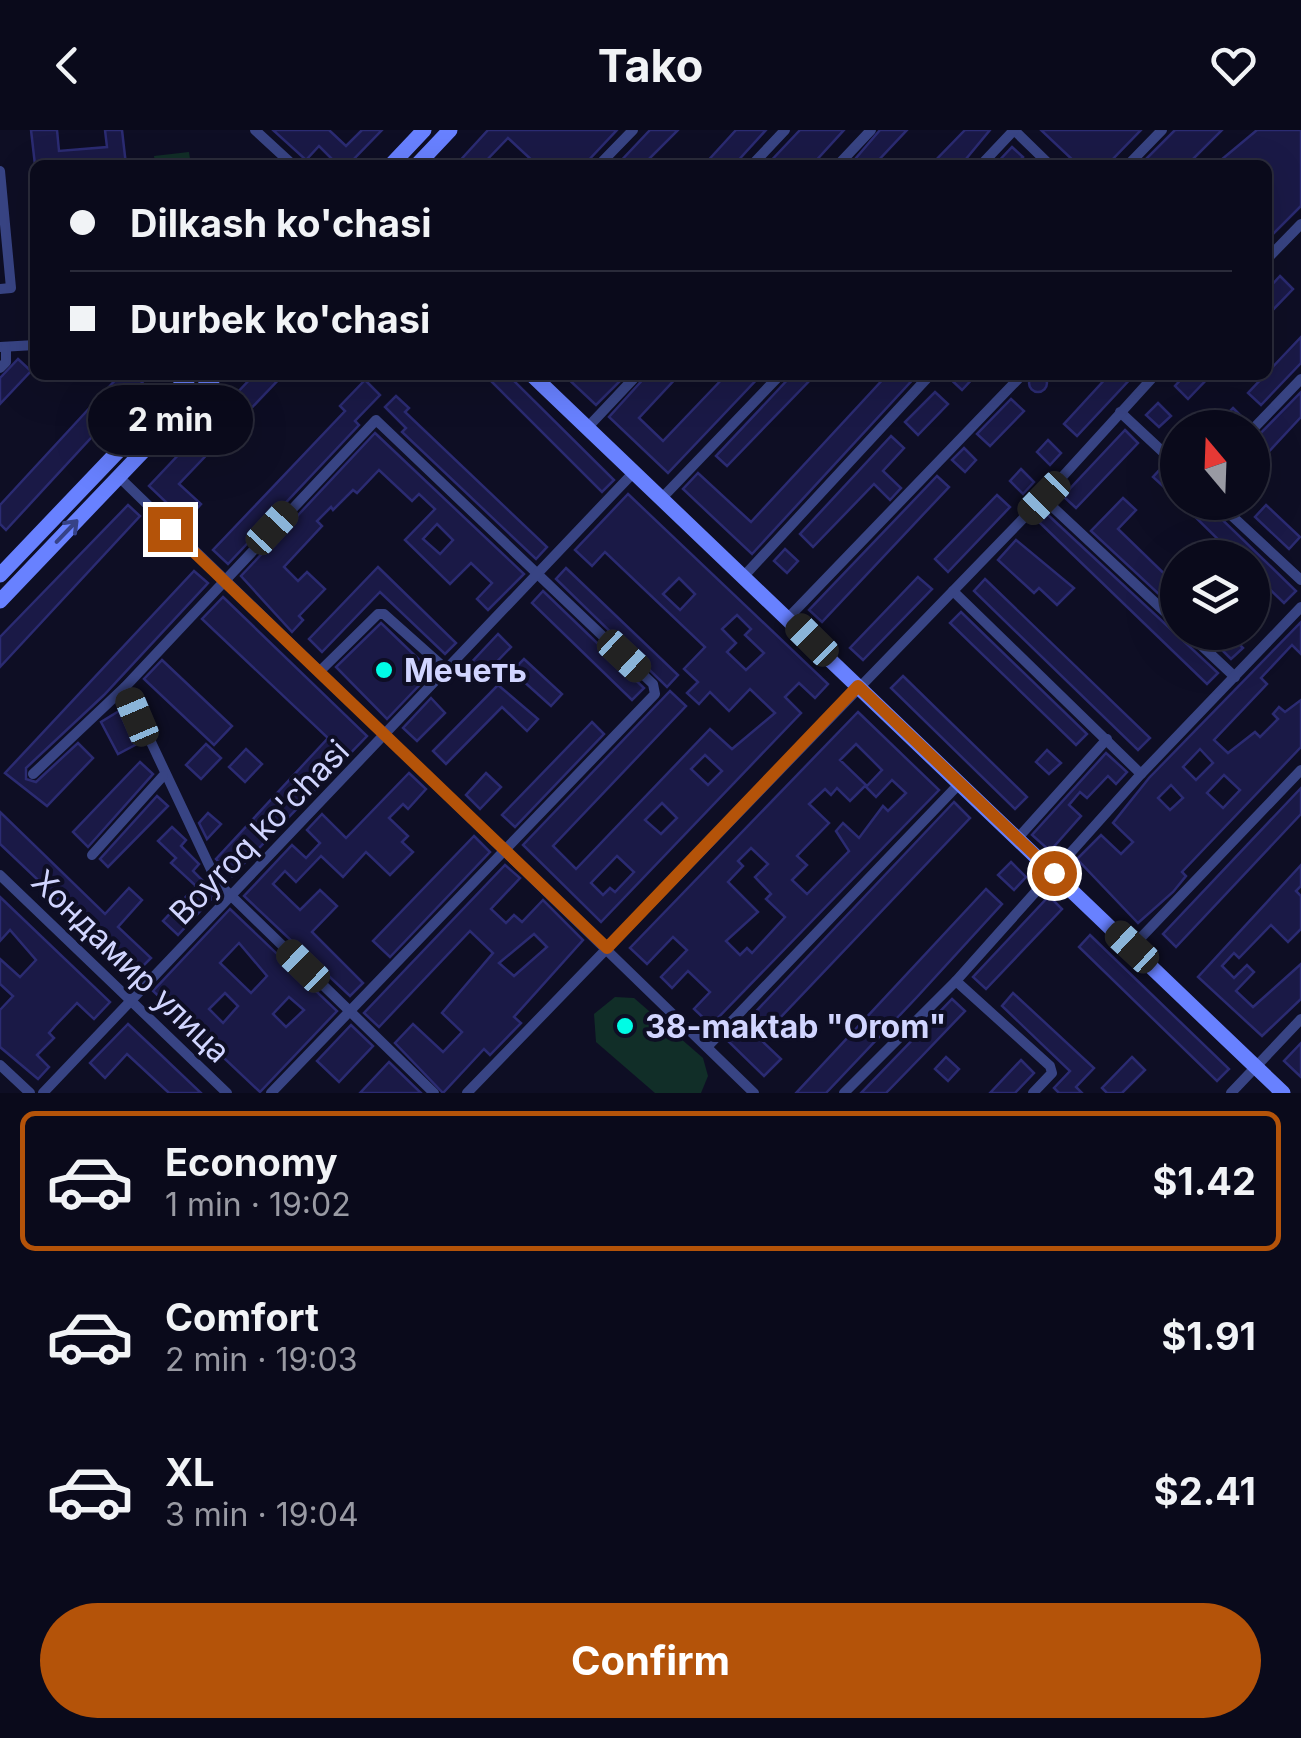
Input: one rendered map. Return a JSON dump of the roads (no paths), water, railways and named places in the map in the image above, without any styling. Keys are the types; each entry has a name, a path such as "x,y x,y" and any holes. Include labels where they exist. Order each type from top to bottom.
{"street":[{"path":"255,130 288,160"},
{"path":"396,160 424,130"},
{"path":"421,160 450,130"},
{"path":"604,160 633,130"},
{"path":"757,160 785,130"},
{"path":"843,160 872,130"},
{"path":"985,160 1014,130 1045,160"},
{"path":"1133,160 1162,130"},
{"path":"0,174 5,289"},
{"path":"1272,254 1301,224"},
{"path":"0,368 6,362 3,347 30,345"},
{"path":"1270,411 1301,379"},
{"path":"0,575 185,380"},
{"path":"0,601 211,380"},
{"path":"537,380 1284,1093"},
{"path":"587,428 632,380"},
{"path":"662,498 775,380"},
{"path":"744,576 925,380"},
{"path":"789,617 1017,380"},
{"path":"467,1093 1044,498 1150,380"},
{"path":"1120,412 1160,449"},
{"path":"33,774 124,687 376,420 656,689 271,1093"},
{"name":"Boyroq ko'chasi","path":"44,1093 634,472"},
{"path":"119,477 754,1093"},
{"path":"1044,498 1160,607"},
{"path":"1236,520 1301,580"},
{"path":"954,591 1141,774"},
{"path":"844,1093 956,981 1141,774 1301,607"},
{"path":"319,672 378,614 391,616 448,671"},
{"path":"1206,650 1234,677"},
{"path":"124,687 163,776 217,882 434,1093"},
{"path":"1017,839 1107,739"},
{"path":"1132,947 1301,770"},
{"path":"92,855 163,776"},
{"path":"707,1046 960,783"},
{"name":"Хондамир улица","path":"0,876 227,1093"},
{"path":"956,981 1050,1066 1052,1073 1033,1093"},
{"path":"1231,1093 1301,1018"},
{"path":"0,1064 30,1093"}],"place":[{"name":"Мечеть","path":"384,670"},
{"name":"38-maktab \"Orom\"","path":"625,1026"}]}
